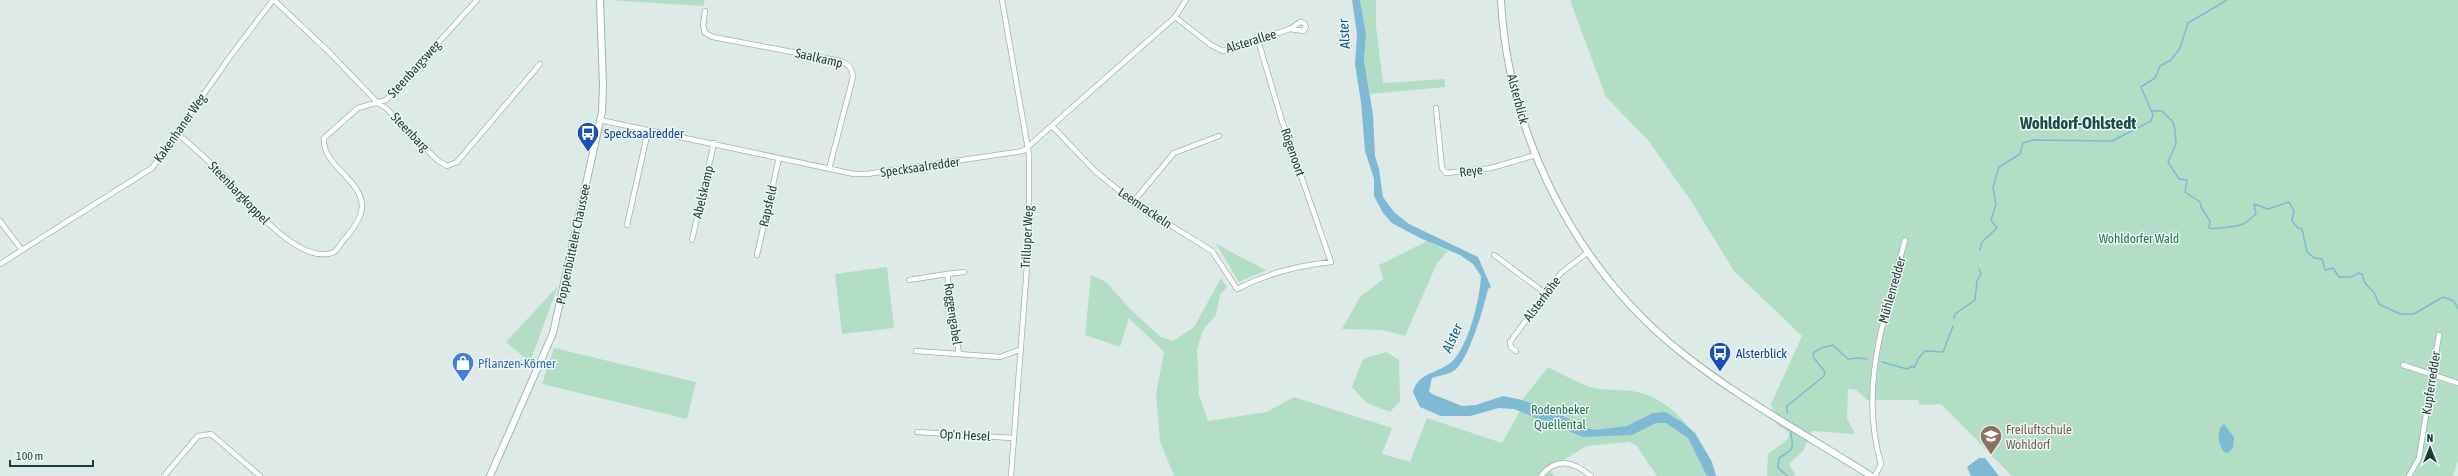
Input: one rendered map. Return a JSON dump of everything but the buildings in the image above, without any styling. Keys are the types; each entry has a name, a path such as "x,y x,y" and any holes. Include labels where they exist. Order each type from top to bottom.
{"street":[{"name":"Steenbarg","path":"273,0 330,53 378,104 386,108 436,160 447,166 457,162 540,64"},
{"name":"Kakenhaner Weg","path":"0,264 152,168 229,58 273,0"},
{"name":"Steenbargsweg","path":"324,138 358,108 378,104 386,100 477,0"},
{"name":"Poppenbütteler Chaussee","path":"490,476 553,332 600,120 603,95 600,0"},
{"name":"Trilluper Weg","path":"1002,0 1028,147 1029,240 1019,350 1011,476"},
{"name":"Specksaalredder","path":"600,120 648,131 714,143 854,174 867,174 1022,151 1175,17 1186,0"},
{"name":"Alsterblick","path":"1501,0 1505,42 1512,79 1522,117 1536,155 1557,201 1588,252 1626,300 1681,352 1722,382 1871,476"},
{"name":"Saalkamp","path":"705,11 703,25 705,33 713,37 840,61 847,63 852,69 853,78 829,169"},
{"name":"Alsterallee","path":"1175,17 1210,45 1223,52 1290,29"},
{"name":"Rögenoort","path":"1237,289 1274,272 1296,266 1331,262 1281,118 1258,40"},
{"name":"Reye","path":"1436,108 1442,168 1446,173 1491,168 1536,155"},
{"name":"Leemrackeln","path":"1052,126 1095,171 1133,202 1212,251 1237,289"},
{"path":"627,225 648,131"},
{"name":"Steenbargkoppel","path":"177,133 223,176 268,224 306,250 320,255 334,252 353,230 361,212 360,193 329,158 323,146 324,138"},
{"path":"1133,202 1174,153 1219,136"},
{"name":"Abelskamp","path":"692,240 714,143"},
{"name":"Rapsfeld","path":"757,255 779,158"},
{"path":"0,221 22,250"},
{"name":"Mühlenredder","path":"1875,476 1881,464 1873,430 1872,413 1878,340 1905,240"},
{"name":"Alsterhöhe","path":"1516,351 1511,347 1510,342 1545,293 1561,273 1588,252"},
{"path":"1494,254 1545,293"},
{"name":"Roggengabel","path":"908,280 964,272"},
{"name":"Roggengabel","path":"947,274 959,354"},
{"name":"Kupferredder","path":"2409,476 2419,458 2439,336"},
{"name":"Roggengabel","path":"916,351 1000,357 1019,350"},
{"path":"2403,365 2458,383"},
{"name":"Op'n Hesel","path":"917,432 1013,438"},
{"path":"164,476 198,436 211,434 260,476"},
{"path":"1541,476 1553,464 1564,462 1578,467 1591,476"}],"green space":[{"path":"609,0 705,0 703,6"},
{"path":"1360,0 1376,0 1376,26 1383,83 1445,79 1445,87 1370,94 1364,60 1366,34"},
{"name":"Wohldorfer Wald","path":"1570,0 2458,0 2458,461 2453,476 2012,476 1941,404 1920,405 1918,400 1867,400 1856,390 1848,389 1847,418 1855,434 1812,431 1803,451 1789,464 1796,476 1767,476 1768,454 1788,439 1789,432 1777,425 1771,404 1802,336 1734,271 1691,201 1648,140 1606,97"},
{"path":"1427,241 1448,251 1437,263 1405,336 1382,330 1342,329 1360,297 1383,279 1379,265"},
{"path":"1216,244 1266,270 1239,282"},
{"path":"887,267 894,328 842,334 835,274"},
{"name":"Rodenbeker Quellental","path":"1091,275 1106,282 1131,310 1161,337 1173,341 1194,327 1221,278 1227,287 1220,295 1216,315 1203,330 1197,349 1199,395 1208,421 1267,412 1294,397 1392,428 1382,454 1410,462 1427,418 1502,443 1520,411 1522,400 1548,367 1590,387 1641,393 1666,405 1698,438 1706,451 1715,476 1657,476 1636,445 1629,442 1586,446 1550,469 1554,476 1174,476 1160,441 1156,394 1164,352 1129,318 1120,347 1085,335"},
{"path":"558,286 530,362 506,342"},
{"path":"554,348 696,382 687,419 542,384"},
{"path":"1386,352 1399,360 1400,401 1390,412 1367,403 1352,387 1363,359"}],"water":[{"path":"1352,0 1360,0 1366,34 1364,60 1373,115 1375,156 1379,169 1383,197 1394,212 1409,224 1478,257 1491,287 1488,289 1471,344 1466,355 1455,370 1432,378 1429,391 1432,394 1462,406 1476,405 1503,396 1522,400 1550,409 1583,427 1594,430 1627,426 1653,413 1665,412 1682,422 1695,433 1712,462 1716,476 1707,476 1688,438 1666,423 1656,423 1632,435 1583,437 1514,409 1499,408 1470,416 1441,416 1420,407 1413,392 1416,385 1426,376 1445,367 1451,362 1456,357 1466,340 1479,295 1481,276 1473,264 1460,255 1420,238 1392,223 1383,213 1374,196 1374,179 1365,151 1361,102 1355,64 1357,34"},
{"path":"2224,424 2234,437 2233,448 2228,453 2224,452 2219,441 2221,426"},
{"path":"1979,458 1985,458 1999,476 1971,476 1967,467"}],"waterway":[{"path":"1980,250 1982,242 1997,228 1991,220 1996,204 1993,187 1999,167 2020,154 2023,143 2033,140 2112,141 2151,121 2153,115 2141,87 2155,78 2160,66 2171,60 2180,48 2188,23 2227,0"},
{"path":"2151,111 2162,111 2173,122 2176,144 2168,162 2179,179 2187,180 2185,192 2200,202 2201,207 2210,221 2209,228 2225,228 2245,223 2256,214 2254,204 2268,209 2289,202 2294,211 2292,221 2298,228 2302,229 2307,252 2314,258 2322,259 2325,270 2333,268 2339,277 2352,277 2358,273 2362,274 2365,283 2375,294 2379,304 2400,314 2414,314 2443,297 2454,301 2458,309"},
{"path":"1954,318 1955,314 1975,300 1977,281 1981,274 1979,269"},
{"path":"1882,362 1907,369 1913,366 1914,368 1918,359 1925,351 1943,352 1953,326"},
{"path":"1787,413 1787,406 1824,376 1825,372 1814,358 1813,353 1821,348 1833,345 1848,359 1867,359"},
{"path":"1788,476 1778,468 1779,458 1791,449 1791,433"}],"place":[{"name":"Specksaalredder","path":"588,152"},
{"name":"Alsterblick","path":"1720,372"},
{"name":"Pflanzen-Körner","path":"463,382"},
{"name":"Freiluftschule Wohldorf","path":"1991,456"}],"district":[{"name":"Wohldorf-Ohlstedt","path":"2078,123"}],"water label":[{"name":"Alster","path":"1344,34"},
{"name":"Alster","path":"1452,338"}]}
